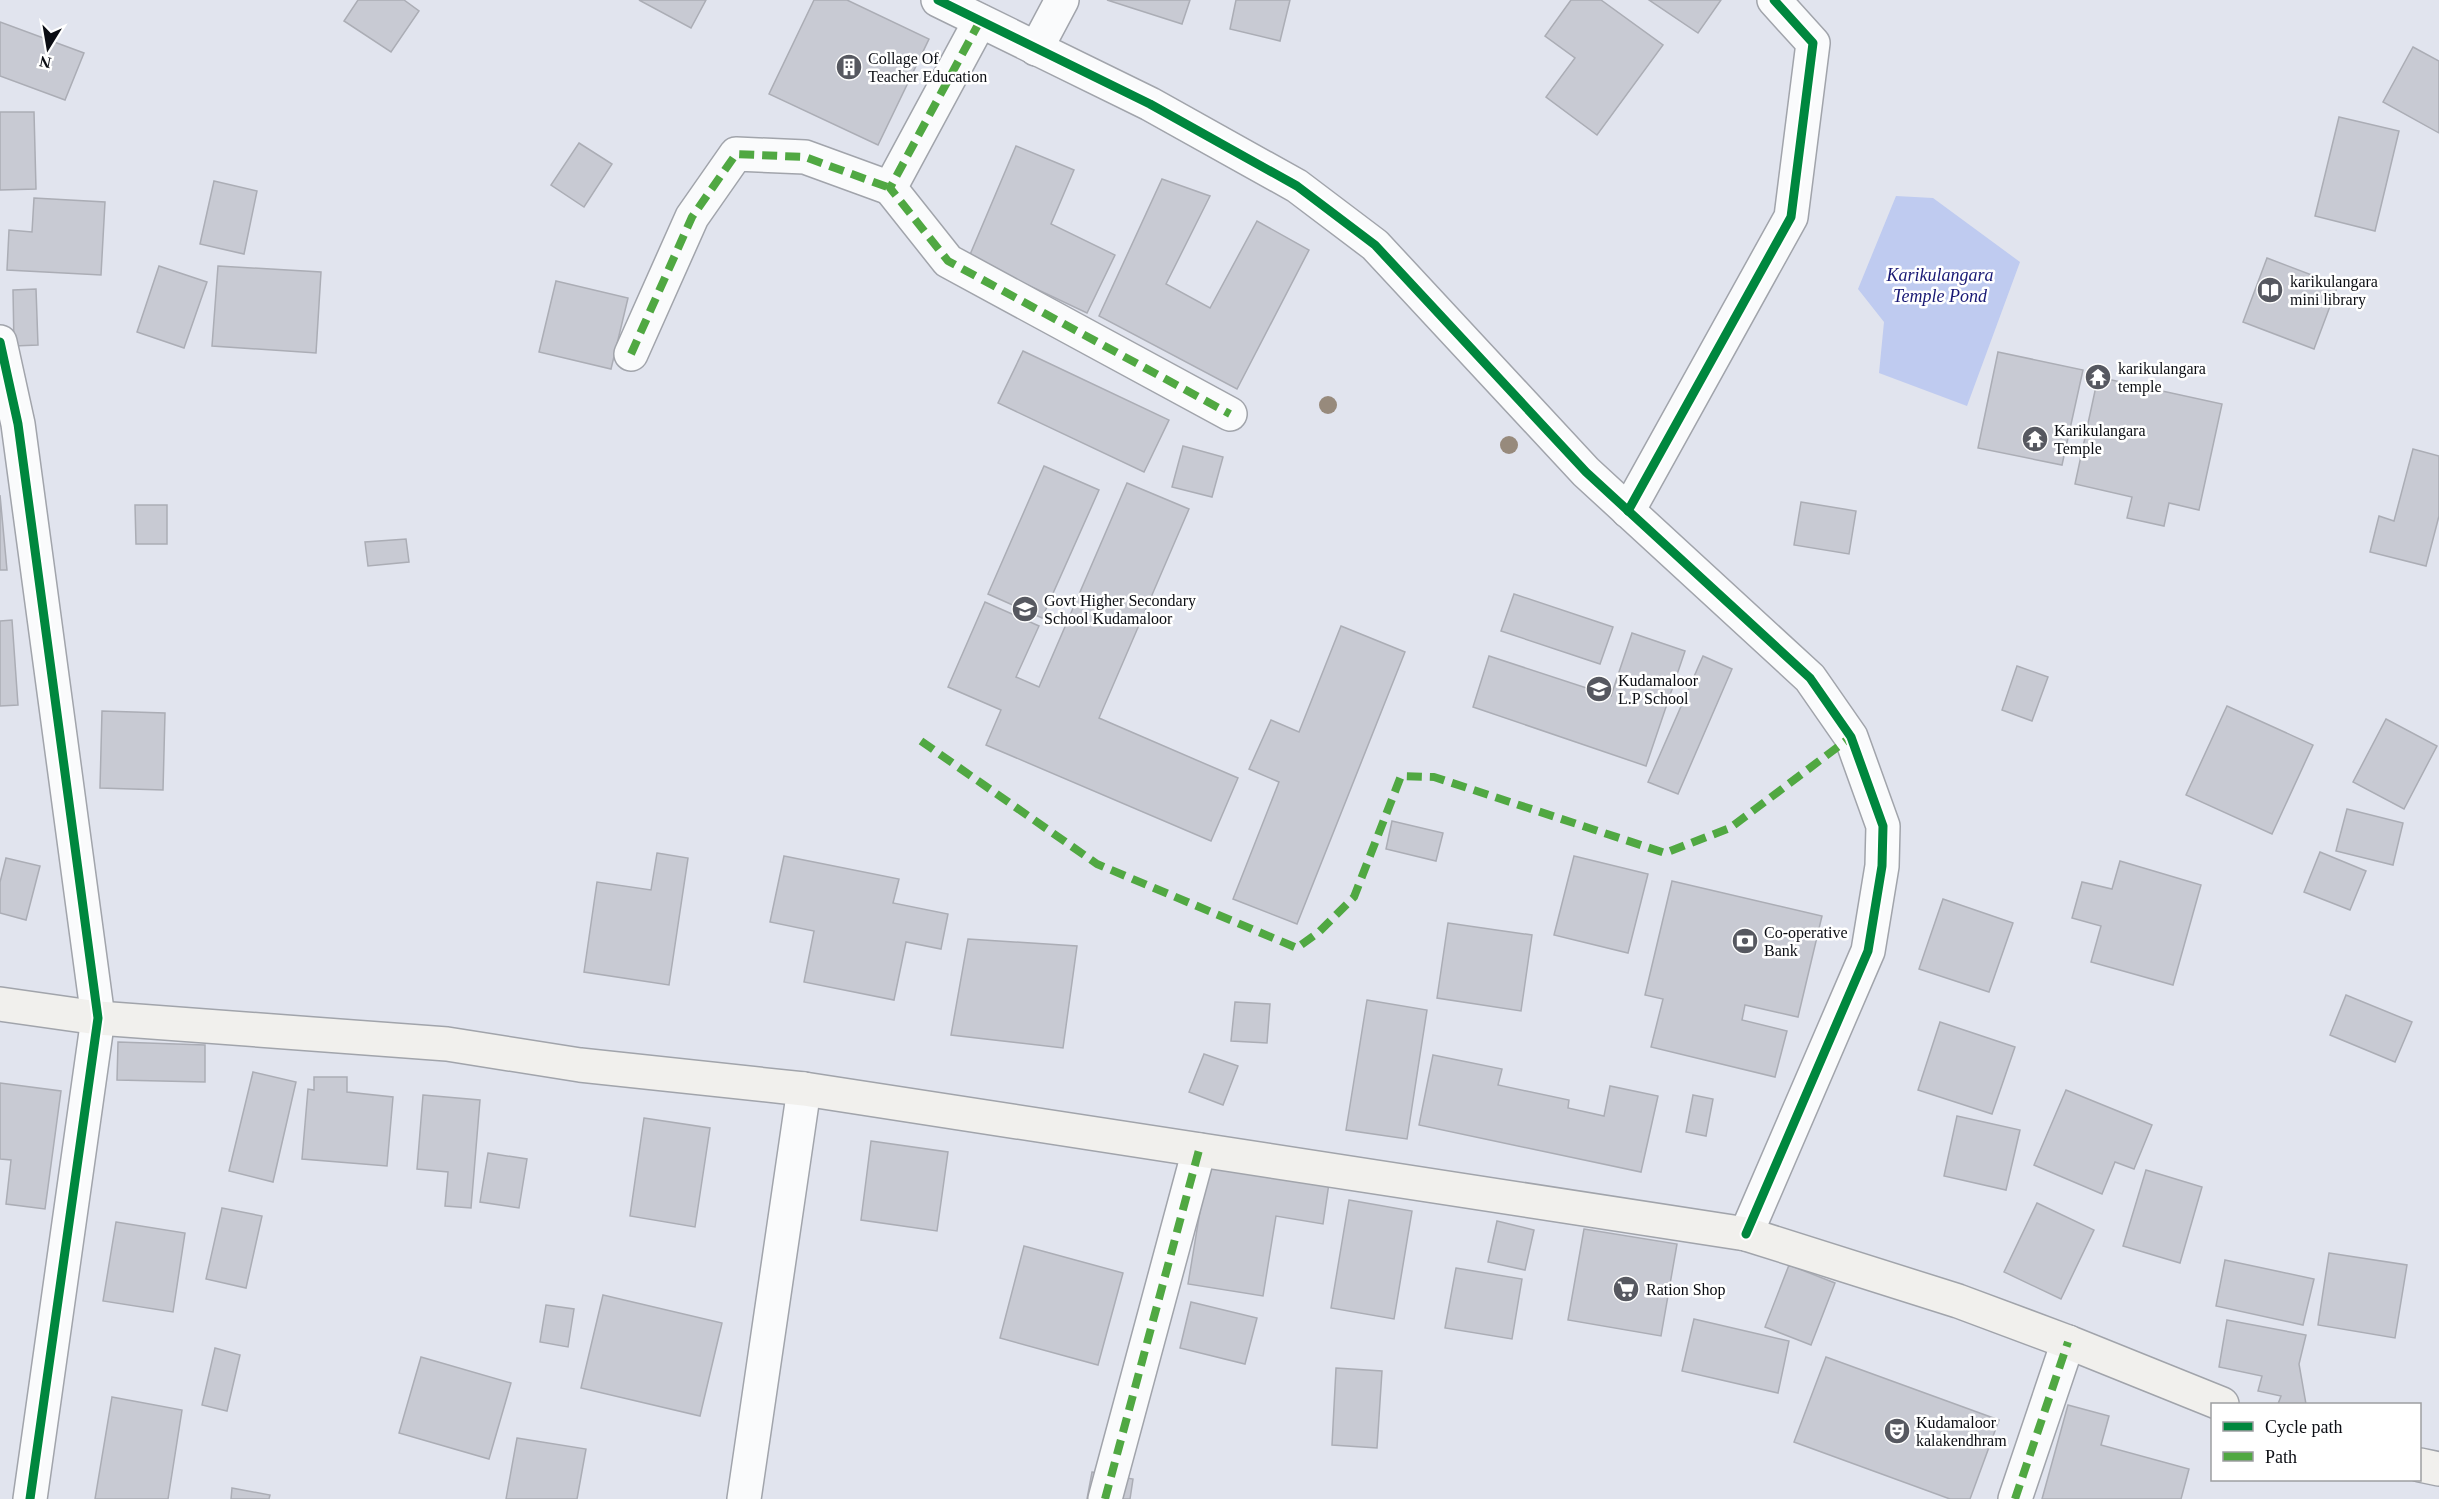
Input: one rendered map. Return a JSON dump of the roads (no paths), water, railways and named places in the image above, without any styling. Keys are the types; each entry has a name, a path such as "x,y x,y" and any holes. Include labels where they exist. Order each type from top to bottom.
{"main road":[{"path":"0,1004 98,1018 447,1044 580,1065 804,1089 1746,1234 1958,1301 2220,1403"},
{"path":"2421,1465 2439,1469"}],"street":[{"path":"938,0 1150,104 1297,186 1375,245 1586,472 1810,678 1851,737 1883,826 1882,866 1868,951 1746,1234"},
{"path":"1036,49 1062,0"},
{"path":"1628,511 1791,218 1813,43 1774,0"},
{"path":"890,188 980,21"},
{"path":"631,354 692,217 736,154 805,157 890,188 948,261 1230,414"},
{"path":"0,342 18,424 98,1018 30,1499"},
{"path":"744,1499 804,1089"},
{"path":"1105,1499 1199,1150"},
{"path":"2015,1499 2068,1342"}],"water":[{"name":"Karikulangara Temple Pond","path":"1896,196 1933,198 2020,262 1967,406 1879,373 1884,322 1858,289"}],"place":[{"name":"Collage Of Teacher Education","path":"849,67"},
{"name":"karikulangara mini library","path":"2270,290"},
{"name":"karikulangara temple","path":"2098,377"},
{"name":"Karikulangara Temple","path":"2035,439"},
{"name":"Govt Higher Secondary School Kudamaloor","path":"1025,609"},
{"name":"Kudamaloor L.P School","path":"1599,689"},
{"name":"Co-operative Bank","path":"1745,941"},
{"name":"Ration Shop","path":"1626,1289"},
{"name":"Kudamaloor kalakendhram","path":"1897,1431"}]}
